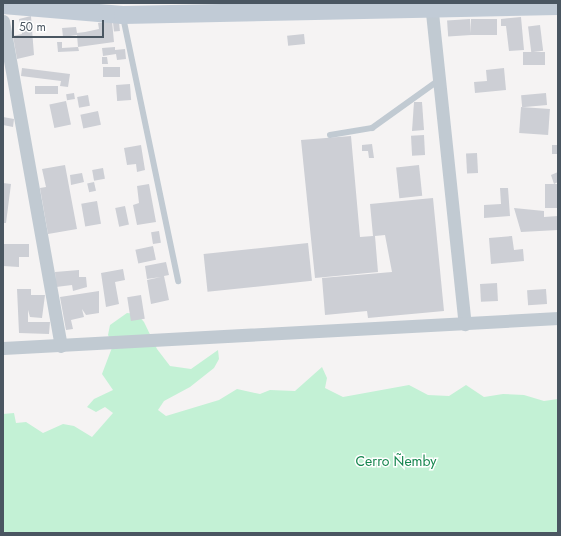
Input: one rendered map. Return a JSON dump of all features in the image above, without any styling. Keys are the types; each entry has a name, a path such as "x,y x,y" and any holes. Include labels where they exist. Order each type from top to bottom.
{"street":[{"path":"431,4 465,324"},
{"path":"3,5 52,7 123,15 339,6 431,4 558,6"},
{"path":"3,21 61,346"},
{"path":"3,348 558,318"}],"lane":[{"path":"123,15 178,281"},
{"path":"330,134 372,128 439,80"}],"green space":[{"name":"Cerro Ñemby","path":"127,313 137,314 144,322 157,349 170,366 191,369 218,350 219,359 214,368 190,387 164,401 158,410 166,416 219,400 237,389 260,394 270,390 295,391 322,367 327,378 325,388 343,397 409,385 428,395 449,396 466,385 484,397 503,394 524,395 544,401 558,399 558,533 3,533 3,414 14,413 16,423 26,422 43,433 63,424 74,426 92,437 113,413 105,407 96,412 87,407 94,399 113,390 102,374 113,345 108,335 110,325"}],"building":[{"path":"31,16 34,55 17,59 13,36 22,34 19,19"},
{"path":"521,17 524,50 509,51 506,26 501,26 501,19"},
{"path":"470,19 471,35 448,37 447,21"},
{"path":"471,19 497,19 497,35 471,35"},
{"path":"112,21 114,42 78,47 77,35 63,37 62,28 76,27 77,33 85,32 99,29 98,23"},
{"path":"119,22 120,31 114,32 113,23"},
{"path":"540,25 543,51 531,52 528,26"},
{"path":"304,34 305,44 288,46 287,36"},
{"path":"57,42 62,42 62,48 78,47 79,51 58,52"},
{"path":"115,47 115,50 125,49 126,59 117,60 116,54 103,56 102,48"},
{"path":"523,52 545,52 545,65 523,65"},
{"path":"102,57 107,57 108,64 102,64"},
{"path":"103,67 120,67 120,77 103,77"},
{"path":"22,68 70,74 68,87 60,86 61,81 21,76"},
{"path":"504,68 506,90 475,93 474,82 487,81 486,70"},
{"path":"130,84 131,100 117,101 116,85"},
{"path":"35,86 58,86 58,94 35,94"},
{"path":"74,93 75,99 67,100 66,94"},
{"path":"546,93 547,105 522,107 521,95"},
{"path":"88,95 90,106 79,108 77,97"},
{"path":"66,101 71,124 54,128 49,105"},
{"path":"414,102 422,102 424,130 412,131"},
{"path":"521,107 550,109 548,135 519,133"},
{"path":"98,111 101,125 83,128 80,115"},
{"path":"3,117 14,119 13,127 3,125"},
{"path":"424,135 425,155 412,156 411,136"},
{"path":"351,136 360,237 373,236 370,204 433,198 444,311 368,318 367,311 325,315 322,278 392,272 385,235 375,236 378,272 315,278 301,140"},
{"path":"372,144 374,158 369,158 368,151 362,151 362,145"},
{"path":"141,145 145,170 137,172 136,164 127,165 124,148"},
{"path":"552,145 558,145 558,154 552,154"},
{"path":"477,153 478,173 467,174 466,154"},
{"path":"65,165 77,229 48,234 40,188 46,187 42,169"},
{"path":"419,165 422,196 399,198 396,167"},
{"path":"103,168 105,179 94,181 92,170"},
{"path":"558,172 558,182 554,184 551,175"},
{"path":"82,173 84,182 71,185 70,175"},
{"path":"94,182 96,191 89,192 87,184"},
{"path":"3,183 11,184 6,223 3,223"},
{"path":"149,184 156,222 137,225 133,205 139,203 137,186"},
{"path":"545,184 558,184 558,208 545,208"},
{"path":"500,188 508,188 510,216 484,218 484,205 501,204"},
{"path":"97,201 101,224 85,226 81,204"},
{"path":"125,206 129,225 119,227 115,208"},
{"path":"514,208 544,211 544,217 558,216 558,230 521,232"},
{"path":"159,231 161,243 153,244 151,232"},
{"path":"512,236 514,250 523,249 524,261 491,264 489,238"},
{"path":"308,243 312,281 208,292 204,254"},
{"path":"3,244 29,244 29,257 19,257 19,267 3,266"},
{"path":"153,246 156,260 138,263 135,250"},
{"path":"166,262 169,275 164,276 169,300 151,304 147,280 161,277 147,279 145,266"},
{"path":"123,269 125,280 115,282 119,304 106,307 101,273"},
{"path":"79,270 79,277 86,277 87,287 73,291 72,285 56,287 55,272"},
{"path":"497,283 498,301 481,302 480,284"},
{"path":"17,289 31,289 31,295 45,295 42,318 30,317 28,310 28,322 50,322 49,334 19,333"},
{"path":"546,289 547,304 528,305 527,290"},
{"path":"99,291 99,313 86,315 82,309 84,317 71,320 73,329 66,330 60,297"},
{"path":"141,295 145,319 131,321 127,297"}]}
